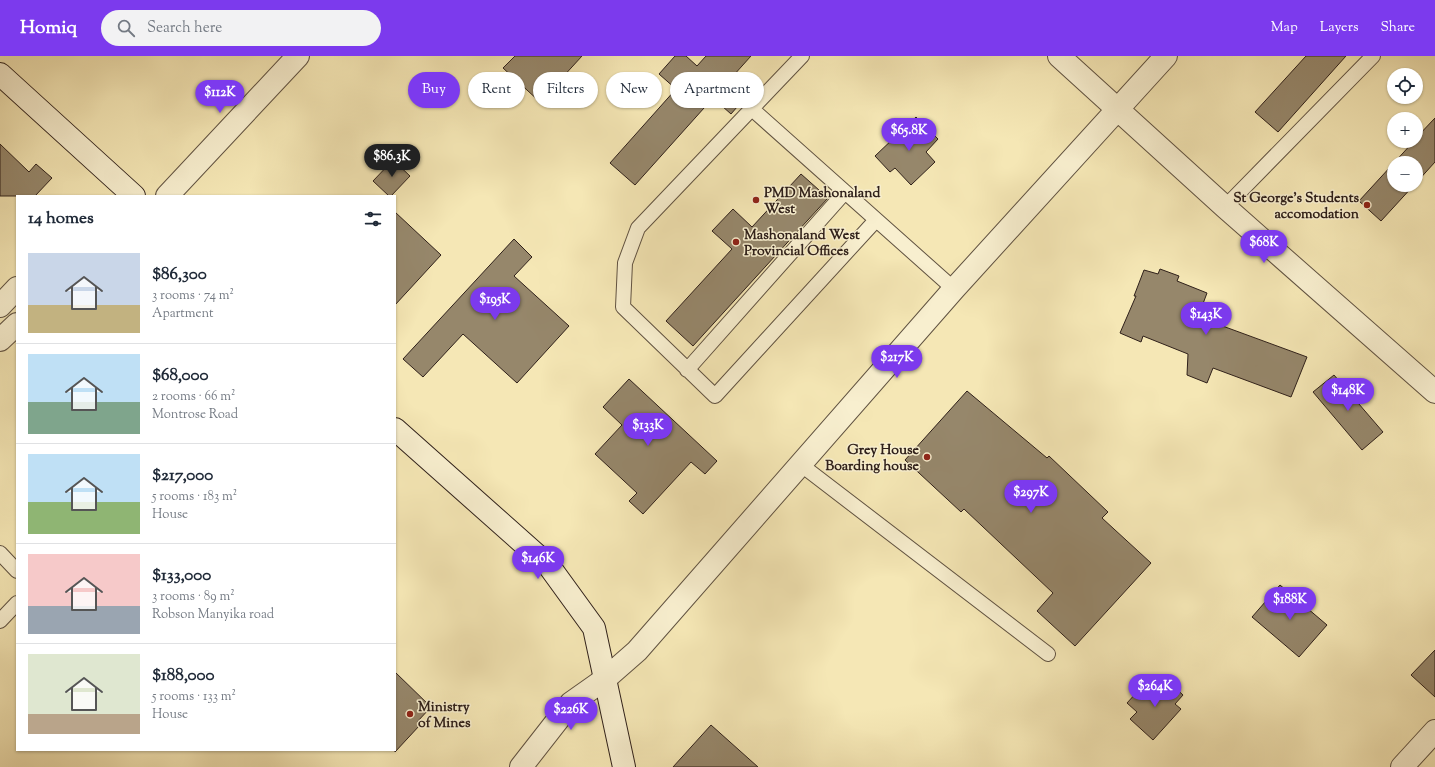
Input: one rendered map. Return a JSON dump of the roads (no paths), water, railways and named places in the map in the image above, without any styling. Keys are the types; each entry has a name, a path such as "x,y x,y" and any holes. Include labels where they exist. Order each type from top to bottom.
{"street":[{"path":"168,195 298,56"},
{"path":"1059,56 1225,207 1435,392"},
{"path":"521,767 571,703 605,679 637,651 954,289 1117,108 1166,56"},
{"path":"0,74 127,195"},
{"path":"0,306 16,289"},
{"path":"0,340 16,325"},
{"path":"396,430 549,566 594,628 624,767"},
{"path":"1402,767 1435,731"}],"lane":[{"path":"802,56 638,228 625,263 623,307 715,396 876,220"},
{"path":"1225,207 1373,56"},
{"path":"752,109 954,289"},
{"path":"687,370 845,192"},
{"path":"800,464 1048,654"},
{"path":"0,553 16,570"},
{"path":"0,622 16,604"}],"place":[{"name":"PMD Mashonaland West","path":"756,200"},
{"name":"St George's Students accomodation","path":"1367,205"},
{"name":"Mashonaland West Provincial Offices","path":"736,242"},
{"name":"Grey House Boarding house","path":"927,457"},
{"name":"Ministry of Mines","path":"410,714"}]}
